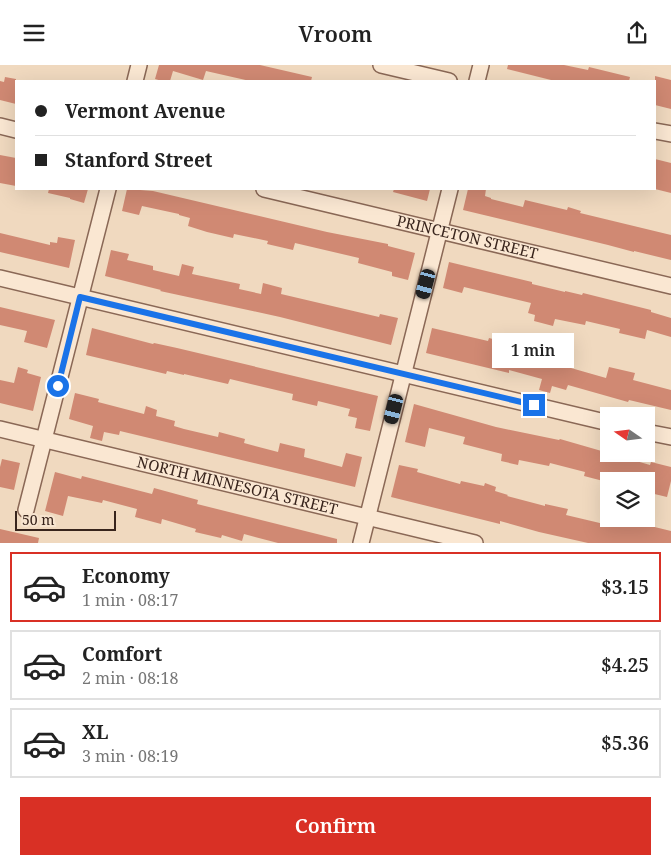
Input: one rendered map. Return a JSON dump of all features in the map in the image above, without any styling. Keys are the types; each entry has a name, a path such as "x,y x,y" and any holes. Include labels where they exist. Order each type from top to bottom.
{"street":[{"path":"135,80 139,65"},
{"path":"380,65 445,80"},
{"path":"477,80 482,65"},
{"path":"0,126 15,130"},
{"path":"656,131 671,134"},
{"path":"26,510 108,190"},
{"name":"PRINCETON STREET","path":"268,190 671,286"},
{"path":"361,543 450,190"},
{"path":"0,277 600,421"},
{"name":"NORTH MINNESOTA STREET","path":"0,429 475,543"},
{"path":"655,434 671,437"}],"building":[{"path":"159,65 260,65 312,77 311,80 246,80 206,71 203,80 173,71 170,80 155,79"},
{"path":"508,65 564,65 588,70 589,67 630,77 629,80 551,80 507,69"},
{"path":"655,76 671,80 671,109 656,105"},
{"path":"5,77 16,79 15,104 0,100 0,81 4,82"},
{"path":"0,155 15,158 15,186 0,183"},
{"path":"656,159 671,163 671,193 656,189"},
{"path":"49,190 88,190 84,203 48,193"},
{"path":"127,190 153,191 327,232 388,244 388,246 415,253 408,280 392,276 392,272 358,263 359,258 295,243 293,250 267,244 268,241 234,234 233,238 207,232 188,226 190,218 179,214 142,206 139,215 122,211"},
{"path":"394,190 430,190 427,201 393,192"},
{"path":"468,190 486,190 485,196 491,199 523,207 525,200 567,210 568,207 581,211 580,213 671,235 671,260 634,252 463,210"},
{"path":"0,233 50,245 50,242 57,243 58,237 75,240 69,268 0,252"},
{"path":"111,250 129,254 127,260 153,266 153,270 179,276 182,264 194,267 192,274 240,284 239,289 261,294 263,283 282,288 281,294 379,317 380,314 398,318 391,345 280,317 160,291 105,276"},
{"path":"449,262 565,292 582,295 583,293 651,310 651,312 671,318 671,337 647,330 645,339 619,333 620,329 586,321 585,325 555,319 553,326 534,321 535,315 528,313 531,303 464,287 462,293 443,288"},
{"path":"0,307 55,320 47,348 24,342 27,331 0,325"},
{"path":"92,328 378,396 370,431 355,428 357,418 348,416 350,409 318,401 317,406 292,400 293,394 230,379 228,384 167,371 166,374 86,355"},
{"path":"432,328 488,341 489,338 508,343 507,350 535,357 537,352 549,355 565,360 564,366 606,378 609,367 635,373 633,380 671,390 671,410 629,400 628,402 568,385 566,390 552,386 550,393 539,390 542,379 509,370 509,373 426,353"},
{"path":"18,367 28,370 27,373 41,377 33,411 0,403 0,380 14,383"},
{"path":"75,393 99,399 98,402 144,414 146,406 157,410 156,416 175,421 174,426 218,437 219,432 245,439 244,443 278,452 280,443 305,449 304,457 342,467 346,453 362,457 355,487 120,431 119,435 104,432 102,441 90,438 93,426 69,419"},
{"path":"414,404 496,427 560,439 600,451 600,463 643,463 650,465 651,463 655,463 671,467 671,481 667,497 655,494 655,472 600,472 600,480 584,476 585,472 550,463 549,466 519,460 518,465 501,461 502,454 463,444 465,437 429,428 425,447 405,442"},
{"path":"2,459 20,463 14,490 0,487"},
{"path":"399,465 418,469 417,472 460,484 461,481 484,486 485,483 496,487 495,491 507,496 545,506 545,504 568,509 566,515 600,523 600,527 655,527 671,531 671,543 588,543 500,521 500,524 391,497"},
{"path":"55,472 81,479 82,476 152,494 154,488 198,500 197,504 337,539 337,543 278,543 244,534 242,541 222,535 221,538 195,532 196,529 162,519 161,524 135,517 137,509 103,500 102,503 68,496 63,516 45,511"},
{"path":"0,529 39,538 38,543 0,543"}],"route":[{"path":"58,386 80,297 534,405"}]}
